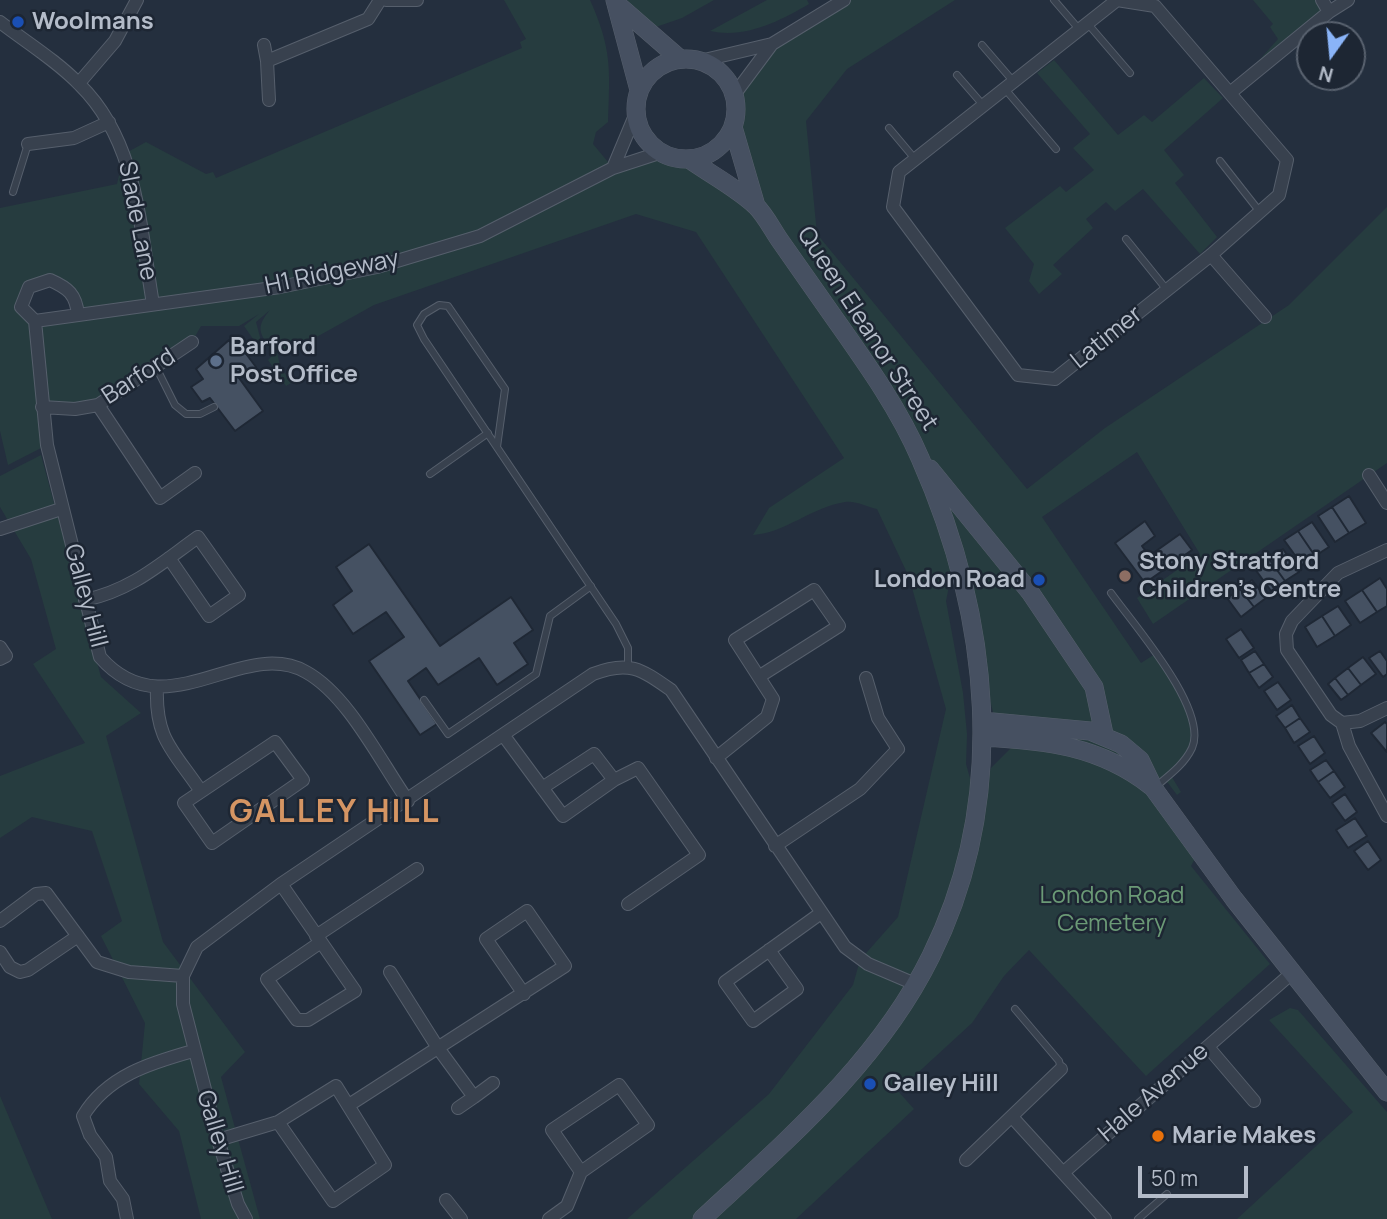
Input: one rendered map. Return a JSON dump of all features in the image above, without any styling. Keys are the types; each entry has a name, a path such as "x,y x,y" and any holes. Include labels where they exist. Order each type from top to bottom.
{"street":[{"path":"79,83 115,41 137,0"},
{"path":"267,61 368,19 380,0"},
{"path":"386,0 417,0"},
{"path":"639,90 655,69 680,59 699,61 772,44 844,0"},
{"name":"Latimer","path":"1117,0 1155,6 1287,160 1279,195 1211,255 1055,379 1018,375 892,206 899,172 1117,0"},
{"path":"1322,0 1329,12"},
{"path":"1230,93 1329,12 1348,0"},
{"path":"617,3 680,59"},
{"path":"613,168 636,113 639,90 617,3"},
{"name":"Slade Lane","path":"0,22 79,83 109,122 131,171 153,304"},
{"path":"734,95 772,44"},
{"path":"264,46 268,100"},
{"path":"636,113 646,139 662,152 689,159 715,149 733,127 734,95 724,77 699,61"},
{"path":"28,144 74,138 109,122"},
{"name":"Queen Eleanor Street","path":"702,1219 788,1139 851,1075 915,984 931,956 966,863 978,809 982,729 980,668 966,587 941,511 919,456 868,366 756,206 733,127"},
{"name":"H1 Ridgeway","path":"34,321 253,290 377,267 480,236 613,168 662,152"},
{"name":"Queen Eleanor Street","path":"689,159 756,206"},
{"path":"1211,255 1265,317"},
{"name":"Galley Hill","path":"78,315 77,300 67,287 50,280 29,287 21,307 34,321 42,407 61,509 100,657 115,674 136,685 157,688 278,663 303,670 331,689 408,801"},
{"name":"Barford","path":"42,407 75,409 98,405 192,342"},
{"path":"98,405 160,498 195,472"},
{"path":"919,456 1010,566 1094,687 1104,734"},
{"path":"1369,475 1387,503"},
{"path":"0,529 61,509"},
{"path":"85,600 130,586 198,537 239,595 209,616 169,558"},
{"path":"1387,550 1338,573 1292,621 1286,634 1287,650 1331,715 1342,723 1349,746 1387,816"},
{"path":"716,758 767,717 773,699 735,640 814,590 839,626 760,676"},
{"path":"0,647 6,656 0,659"},
{"path":"0,921 36,894 46,893 97,962 105,967 129,972 183,976 197,947 281,884 593,674 612,667 628,666 648,674 671,690 845,947 868,964 915,984"},
{"path":"775,846 860,789 898,749 878,718 866,678"},
{"path":"157,688 156,717 160,731 200,790"},
{"path":"1342,723 1360,721 1387,708"},
{"path":"982,729 1049,726 1104,734 1140,760 1154,789 1292,973 1387,1092"},
{"path":"982,729 1082,749 1124,766 1154,789"},
{"path":"504,736 563,816 614,780 638,768 699,855 628,904"},
{"path":"275,742 303,780 212,843 184,803 200,790 275,742"},
{"path":"542,789 594,754 614,780"},
{"path":"281,884 318,939 355,991 308,1020 297,1020 267,979 318,939 417,869"},
{"path":"349,1105 524,994 565,967 527,911 486,939 524,994"},
{"path":"769,950 797,989 753,1021 725,982 769,950 821,913"},
{"path":"0,952 10,967 20,972 28,970 78,936"},
{"path":"390,972 438,1048 474,1097"},
{"name":"Hale Avenue","path":"1064,1172 1292,973"},
{"name":"Galley Hill","path":"183,976 183,1004 193,1051 238,1204 246,1219"},
{"path":"1208,1047 1254,1101"},
{"path":"127,1219 122,1199 110,1181 106,1157 90,1135 83,1115 93,1098 128,1073 193,1051"},
{"path":"966,1160 1013,1118 1060,1069"},
{"path":"458,1108 493,1083"},
{"path":"549,1219 567,1206 581,1172 648,1125 619,1085 552,1130 581,1172"},
{"path":"218,1140 278,1122 336,1086 385,1165 333,1201 278,1122"},
{"path":"1013,1118 1105,1219"},
{"path":"446,1200 461,1219"}],"lane":[{"path":"1054,0 1130,73"},
{"path":"982,45 1056,149"},
{"path":"957,75 983,105"},
{"path":"889,128 915,159"},
{"path":"13,192 28,144"},
{"path":"1220,161 1260,212"},
{"path":"1126,239 1167,290"},
{"path":"497,447 505,389 448,306 439,305 424,314 417,325 452,380 488,433 497,447 591,586 628,648 628,666"},
{"path":"155,365 175,405 187,414 200,414 214,407"},
{"path":"430,474 488,433"},
{"path":"424,699 447,734 536,674 550,616 591,586"},
{"path":"1111,593 1177,686 1190,708 1196,727 1192,747 1180,765 1154,789"},
{"path":"1015,1009 1059,1061 1060,1069"},
{"path":"1138,1219 1167,1194"}],"green space":[{"name":"London Road Cemetery","path":"504,0 590,0 606,46 609,73 608,122 596,132 593,144 613,168 662,152 689,159 755,206 733,127 734,95 772,44 844,0 955,0 847,69 806,121 817,234 1027,489 1105,428 1289,305 1387,207 1387,463 1153,624 1137,598 1200,554 1137,452 1042,517 1141,663 1155,654 1190,708 1192,747 1170,774 1181,792 1177,795 1168,783 1061,734 1089,736 1107,716 1021,592 1078,677 1088,696 1094,724 994,716 955,556 946,601 963,693 967,734 966,764 978,807 991,768 1013,746 1068,752 1104,764 1136,783 1149,795 1196,856 1191,866 1270,964 1146,1076 1029,950 1004,976 972,1023 898,1091 914,1109 796,1219 627,1219 769,1094 853,985 860,960 898,917 946,709 909,577 877,509 845,502 821,509 776,530 753,535 769,508 844,458 696,232 636,214 374,305 286,354 276,347 280,366 291,383 286,386 268,360 273,355 261,332 262,323 270,310 256,322 265,356 244,326 259,314 239,326 201,326 192,342 98,405 42,407 47,445 8,465 0,431 0,208 117,184 124,154 146,142 206,174 213,172 216,178 522,48 520,42 526,39","holes":["50,280 77,300 78,315 35,320 22,307 29,287"]},
{"path":"627,0 714,0 682,18 653,28"},
{"path":"767,0 807,0 809,4 762,27 736,33 710,31"},
{"path":"1253,0 1322,0 1329,12 1318,21 1296,21 1296,39 1230,93 1278,39 1270,27 1273,24"},
{"path":"1054,60 1118,135 1144,115 1152,122 1204,78 1223,98 1164,150 1184,175 1175,183 1217,237 1200,254 1143,189 1115,211 1106,202 1086,219 1093,228 1053,265 1062,274 1039,294 1029,281 1034,264 1005,228 1060,186 1066,192 1094,170 1073,148 1090,134 1037,73"},
{"path":"41,455 101,677 141,713 106,736 163,942 245,1052 221,1077 260,1219 201,1219 179,1131 139,1084 145,1023 101,936 122,921 92,831 32,817 0,838 0,776 85,743 33,664 56,649 31,559 0,507 0,476"},
{"path":"1290,1008 1298,1010 1387,1112 1387,1219 1237,1219 1353,1112 1269,1020"},
{"path":"0,1096 52,1219 0,1219"}],"building":[{"path":"229,340 237,351 241,347 256,367 239,378 263,411 235,431 210,398 202,402 191,387 203,379 196,369"},
{"path":"1349,496 1366,523 1349,533 1332,507"},
{"path":"1332,507 1349,533 1335,542 1318,516"},
{"path":"1145,521 1155,536 1142,546 1149,556 1180,534 1192,550 1145,583 1115,543"},
{"path":"1312,522 1329,547 1315,556 1298,531"},
{"path":"1298,531 1315,556 1302,565 1284,540"},
{"path":"369,544 440,646 511,597 533,630 514,643 528,664 497,685 479,658 438,685 426,668 408,681 437,724 420,735 369,661 404,637 386,612 353,634 333,605 352,591 336,567"},
{"path":"1283,549 1299,572 1285,581 1269,559"},
{"path":"1269,559 1285,581 1271,591 1255,569"},
{"path":"1380,578 1387,589 1387,606 1377,612 1362,590"},
{"path":"1252,580 1266,598 1254,607 1240,589"},
{"path":"1240,589 1254,607 1241,617 1227,598"},
{"path":"1362,590 1377,612 1360,623 1345,601"},
{"path":"1338,606 1351,625 1335,636 1322,616"},
{"path":"1322,616 1335,636 1317,647 1305,627"},
{"path":"1241,629 1254,648 1239,658 1226,639"},
{"path":"1255,651 1264,664 1249,673 1241,660"},
{"path":"1380,651 1387,661 1387,674 1383,677 1369,658"},
{"path":"1363,657 1376,674 1361,685 1348,668"},
{"path":"1264,664 1273,677 1259,688 1249,673"},
{"path":"1348,668 1361,685 1348,695 1335,678"},
{"path":"1335,678 1348,695 1341,700 1328,684"},
{"path":"1278,682 1291,700 1277,710 1264,691"},
{"path":"1292,705 1300,718 1285,728 1276,716"},
{"path":"1300,718 1310,732 1294,743 1285,728"},
{"path":"1385,722 1387,724 1387,752 1371,733"},
{"path":"1314,736 1325,753 1310,764 1298,746"},
{"path":"1326,760 1334,771 1318,782 1310,770"},
{"path":"1334,771 1345,787 1330,798 1318,782"},
{"path":"1345,794 1357,812 1345,821 1332,803"},
{"path":"1355,818 1367,836 1348,848 1336,830"},
{"path":"1368,841 1381,860 1368,870 1354,851"}],"place":[{"name":"Woolmans","path":"18,22"},
{"name":"Barford Post Office","path":"216,361"},
{"name":"Stony Stratford Children’s Centre","path":"1125,576"},
{"name":"London Road","path":"1039,580"},
{"name":"Galley Hill","path":"870,1084"},
{"name":"Marie Makes","path":"1158,1136"}],"district":[{"name":"GALLEY HILL","path":"335,813"}]}
